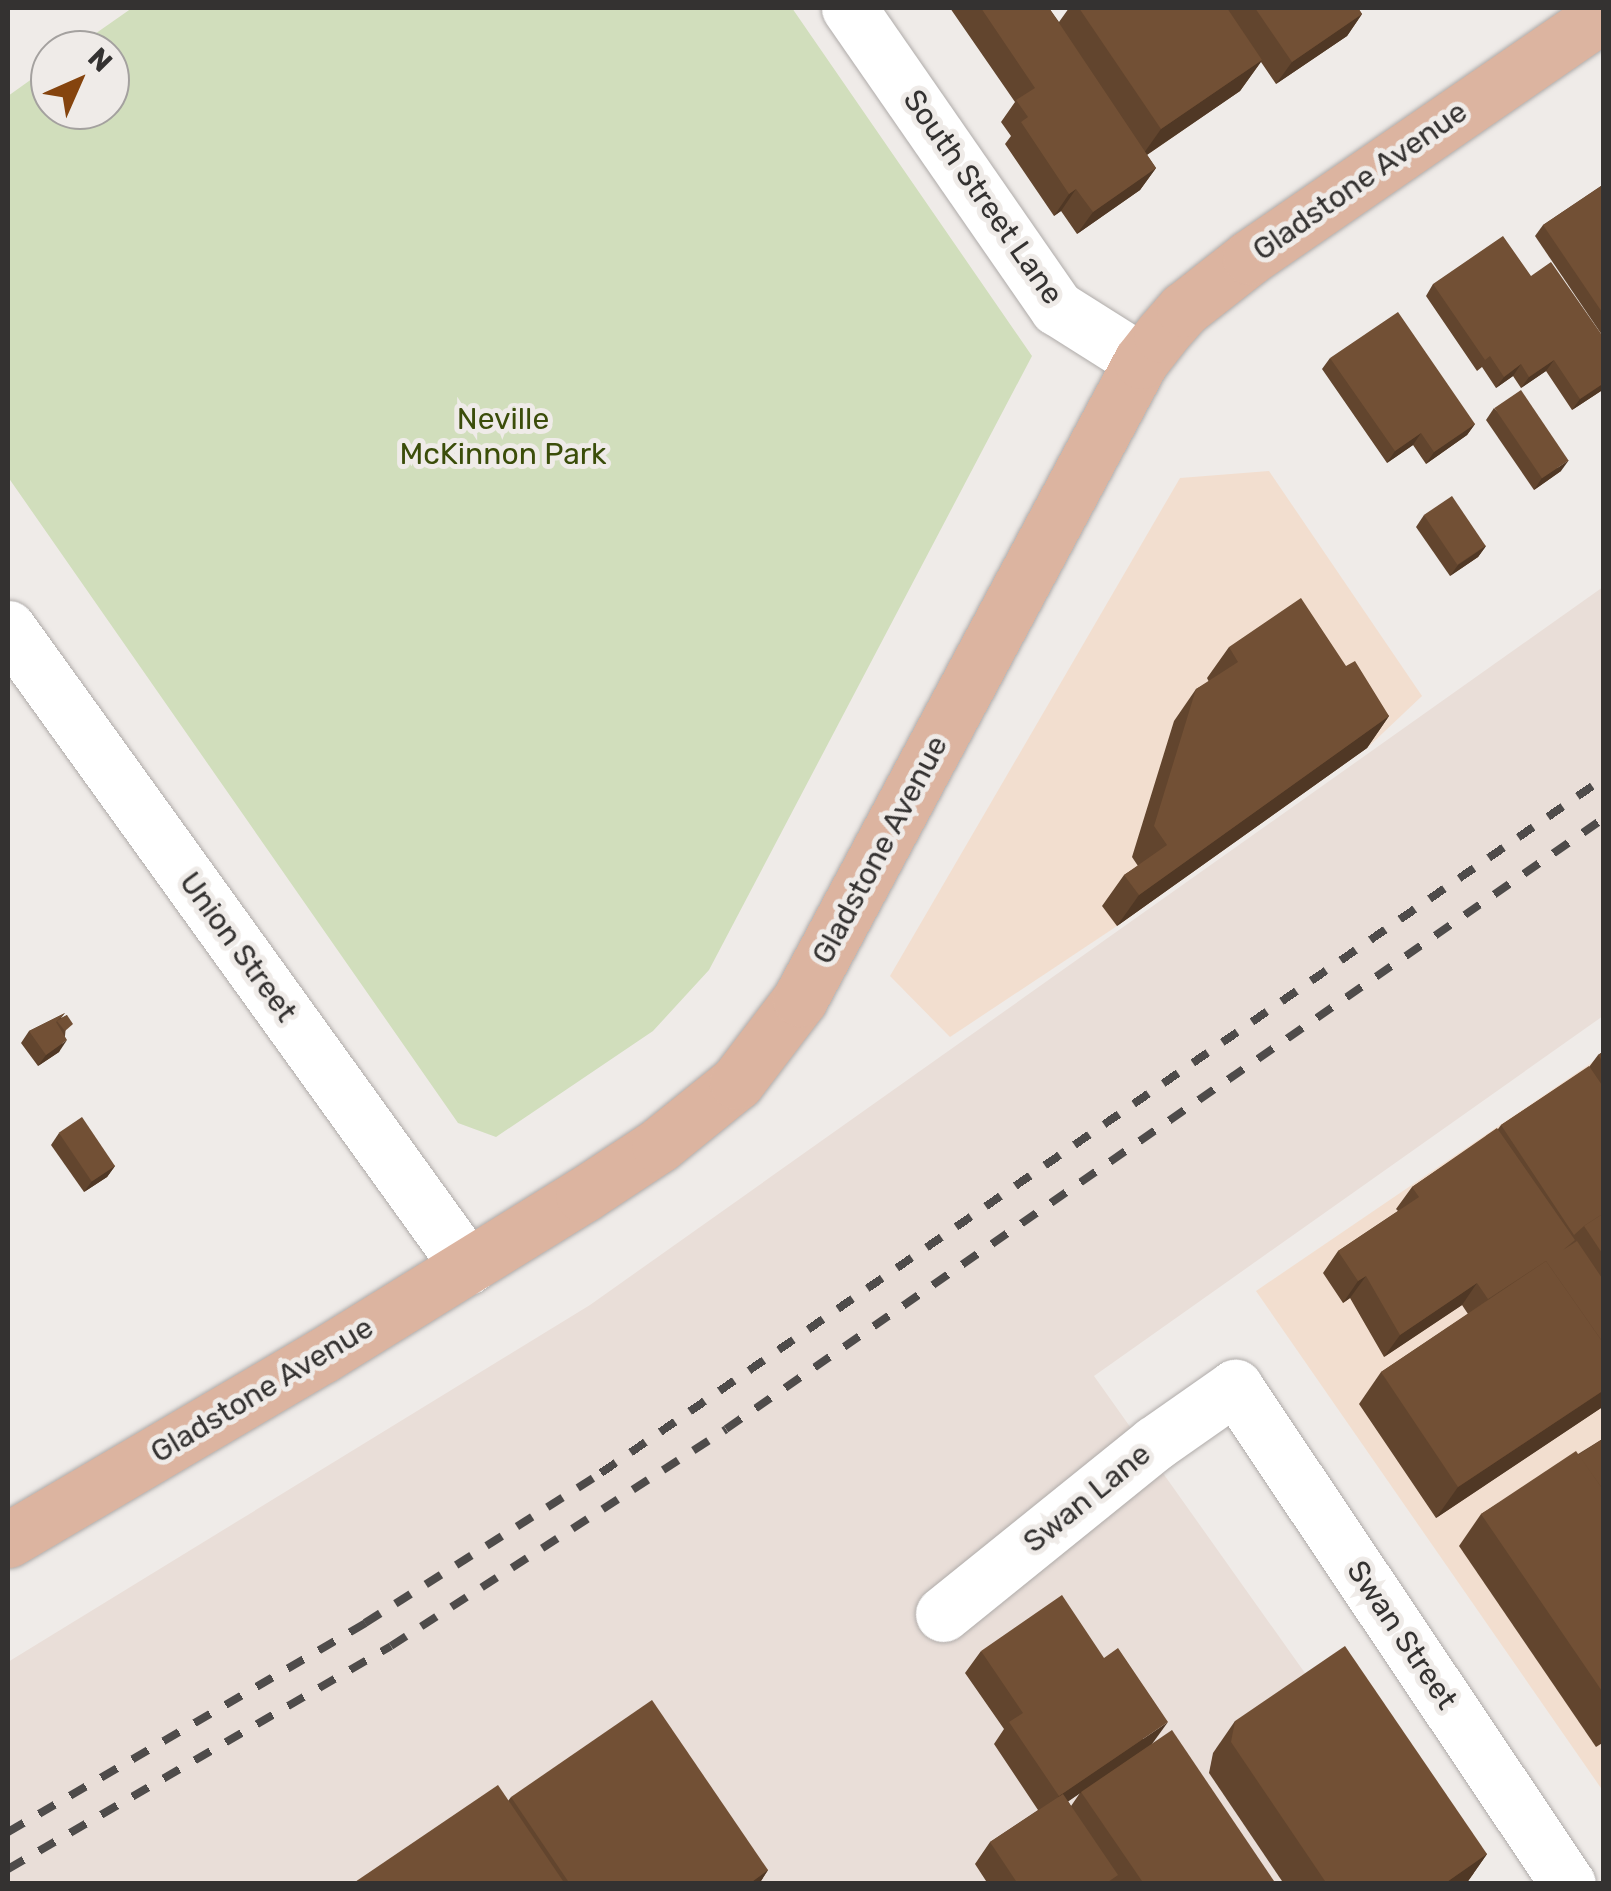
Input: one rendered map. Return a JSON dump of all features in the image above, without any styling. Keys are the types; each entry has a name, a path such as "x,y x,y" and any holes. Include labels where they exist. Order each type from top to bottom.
{"main road":[{"name":"Gladstone Avenue","path":"8,1540 468,1267 685,1125 737,1082 770,1042 824,955 1141,361 1184,309 1215,283 1604,14"}],"street":[{"name":"South Street Lane","path":"849,8 1057,308 1141,361"},
{"name":"Union Street","path":"8,628 468,1267"},
{"name":"Swan Lane","path":"943,1614 1155,1443 1236,1386"},
{"name":"Swan Street","path":"1236,1386 1568,1884"}],"shaded area":[{"path":"1269,471 1422,696 1367,748 1117,926 950,1037 890,976 1180,478"},
{"path":"1603,587 1603,1016 1094,1376 1454,1883 8,1884 8,1662 590,1305"},
{"path":"1603,1055 1603,1791 1256,1291"}],"green space":[{"name":"Neville McKinnon Park","path":"132,8 792,8 1032,356 709,970 653,1031 496,1137 458,1123 8,477 8,96 30,80 30,130 130,130 130,30 101,30"}],"building":[{"path":"981,8 1049,8 1156,168 1093,212 1076,189 1069,194 1021,122 1028,117 1016,100 1035,88"},
{"path":"1079,8 1227,8 1262,60 1161,129"},
{"path":"1255,8 1358,8 1362,14 1292,62"},
{"path":"1604,184 1604,315 1543,225"},
{"path":"1503,236 1531,276 1551,262 1604,338 1604,383 1580,399 1554,360 1529,377 1521,364 1504,377 1490,356 1485,360 1433,284"},
{"path":"1398,312 1475,424 1434,452 1421,433 1395,451 1330,358"},
{"path":"1521,390 1569,460 1542,478 1494,408"},
{"path":"1452,496 1486,546 1457,565 1424,515"},
{"path":"1301,598 1346,666 1355,661 1389,716 1139,895 1124,875 1167,845 1154,826 1196,689 1238,662 1229,647"},
{"path":"65,1013 56,1022 67,1040 46,1055 29,1031"},
{"path":"67,1015 73,1024 65,1031 57,1021"},
{"path":"1589,1066 1604,1088 1604,1213 1574,1235 1501,1125"},
{"path":"82,1117 115,1166 92,1182 59,1133"},
{"path":"1497,1128 1575,1240 1563,1250 1577,1241 1604,1281 1604,1344 1546,1261 1488,1299 1477,1283 1400,1335 1366,1276 1358,1281 1338,1251 1419,1197 1412,1187"},
{"path":"1604,1213 1604,1256 1584,1226"},
{"path":"1546,1261 1604,1344 1604,1390 1458,1487 1381,1372"},
{"path":"1604,1438 1604,1491 1578,1455"},
{"path":"1576,1451 1604,1491 1604,1694 1481,1514"},
{"path":"1062,1595 1104,1658 1118,1648 1168,1722 1059,1796 1009,1722 1023,1713 981,1651"},
{"path":"1345,1646 1487,1854 1444,1884 1327,1884 1231,1742 1235,1721"},
{"path":"652,1700 768,1870 749,1884 570,1884 511,1797"},
{"path":"1172,1730 1276,1884 1144,1884 1081,1792"},
{"path":"498,1785 565,1884 352,1884"},
{"path":"1063,1794 1118,1875 1105,1884 1018,1884 990,1842"}],"railway":[{"path":"8,1832 365,1623 601,1473 1604,778"},
{"path":"8,1869 391,1646 726,1429 1604,818"}]}
